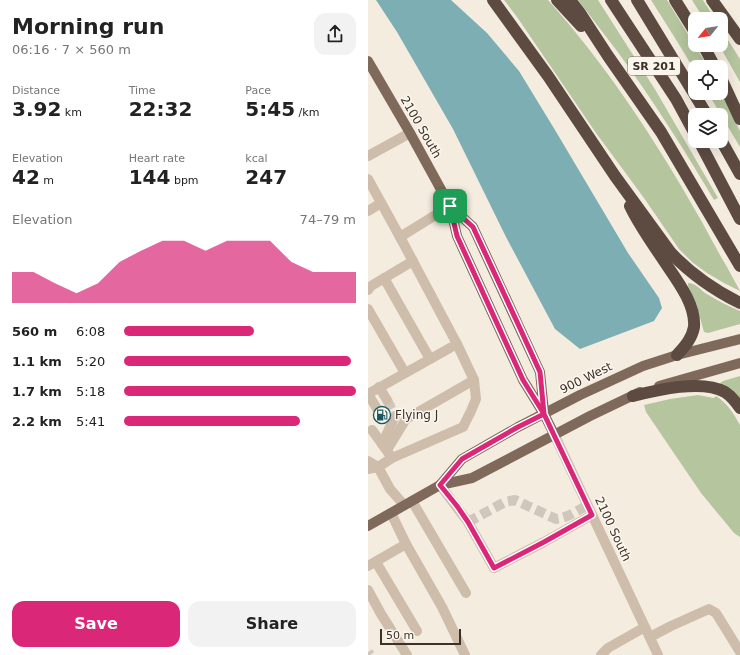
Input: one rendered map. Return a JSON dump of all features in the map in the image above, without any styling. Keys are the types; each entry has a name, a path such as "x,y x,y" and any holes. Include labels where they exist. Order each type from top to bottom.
{"highway":[{"path":"493,0 548,76 615,176 671,253 696,276 711,287 740,303"},
{"path":"557,0 578,16"},
{"path":"570,0 578,16 662,132 738,264"},
{"name":"SR 201","path":"611,0 676,99 688,121"},
{"name":"SR 201","path":"637,0 703,108"},
{"path":"675,0 688,21"},
{"path":"712,0 740,39"},
{"path":"720,0 740,36"},
{"path":"728,93 740,119"},
{"path":"703,148 740,219"},
{"path":"725,148 740,174"},
{"path":"615,176 636,218 680,286 692,308 694,322 692,333 689,341 677,355"},
{"path":"632,396 653,391 706,386 725,392 740,408"}],"main road":[{"name":"2100 South","path":"368,61 410,132 450,206 457,236 523,380 544,414 554,434"},
{"name":"2100 South","path":"450,206 473,227 540,372 544,414"},
{"name":"900 West","path":"440,485 462,459 518,427 580,395 643,366 677,355 740,339"},
{"name":"900 West","path":"368,526 440,485 472,478 554,434 632,396 656,386 740,363"}],"street":[{"path":"368,156 410,132"},
{"path":"368,179 457,344 474,380 476,399 463,426 387,451"},
{"path":"368,211 381,203"},
{"path":"400,236 450,206"},
{"path":"368,290 384,278 413,261"},
{"path":"384,278 430,359"},
{"path":"368,309 405,373"},
{"path":"376,407 368,394 457,344"},
{"path":"373,468 387,451 406,419 474,380"},
{"path":"379,387 387,400"},
{"path":"387,451 395,416"},
{"path":"385,422 387,451"},
{"path":"370,434 387,451"},
{"name":"2100 South","path":"554,434 658,655"},
{"path":"368,461 390,489 408,503 466,593"},
{"path":"440,485 468,522 494,568 592,515"},
{"path":"391,513 406,544 442,606 465,655"},
{"path":"406,544 372,564 417,631"},
{"path":"368,590 381,614 407,655"},
{"path":"650,637 709,609 716,613 740,652"},
{"path":"601,655 608,648 645,627"}],"green space":[{"path":"504,0 548,0 570,26 611,79 650,135 702,222 740,291 707,273 692,262 679,249 644,198 596,133"},
{"path":"578,0 598,0 656,91 718,198 714,200 643,87"},
{"path":"651,0 667,0 688,34 688,52 699,52 704,60 688,60"},
{"path":"692,0 703,0 711,12 700,12"},
{"path":"728,40 740,59 740,82 728,60 723,52 728,52"},
{"path":"712,100 725,100 740,131 740,147 728,127 728,108 717,108"},
{"path":"688,283 695,285 713,298 740,311 740,324 708,333 704,332 696,303"},
{"path":"740,376 740,400 720,383"},
{"path":"698,395 714,398 716,396 730,409 740,425 740,537 734,533 701,493 646,412 644,405"}],"water":[{"path":"376,0 451,0 487,33 519,71 628,253 659,298 662,308 654,321 580,349 555,329 506,237 453,129 397,32"}],"tunnel":[{"path":"387,400 395,416"},
{"path":"376,407 385,422"},
{"path":"468,522 505,502 515,500 556,519 569,515 588,505"}],"place":[{"name":"Flying J","path":"382,415"}],"route":[{"path":"450,206 457,236 523,380 544,414 462,459 440,485 468,522 494,568 592,515 544,414 540,372 518,324 473,227 450,206"}]}
